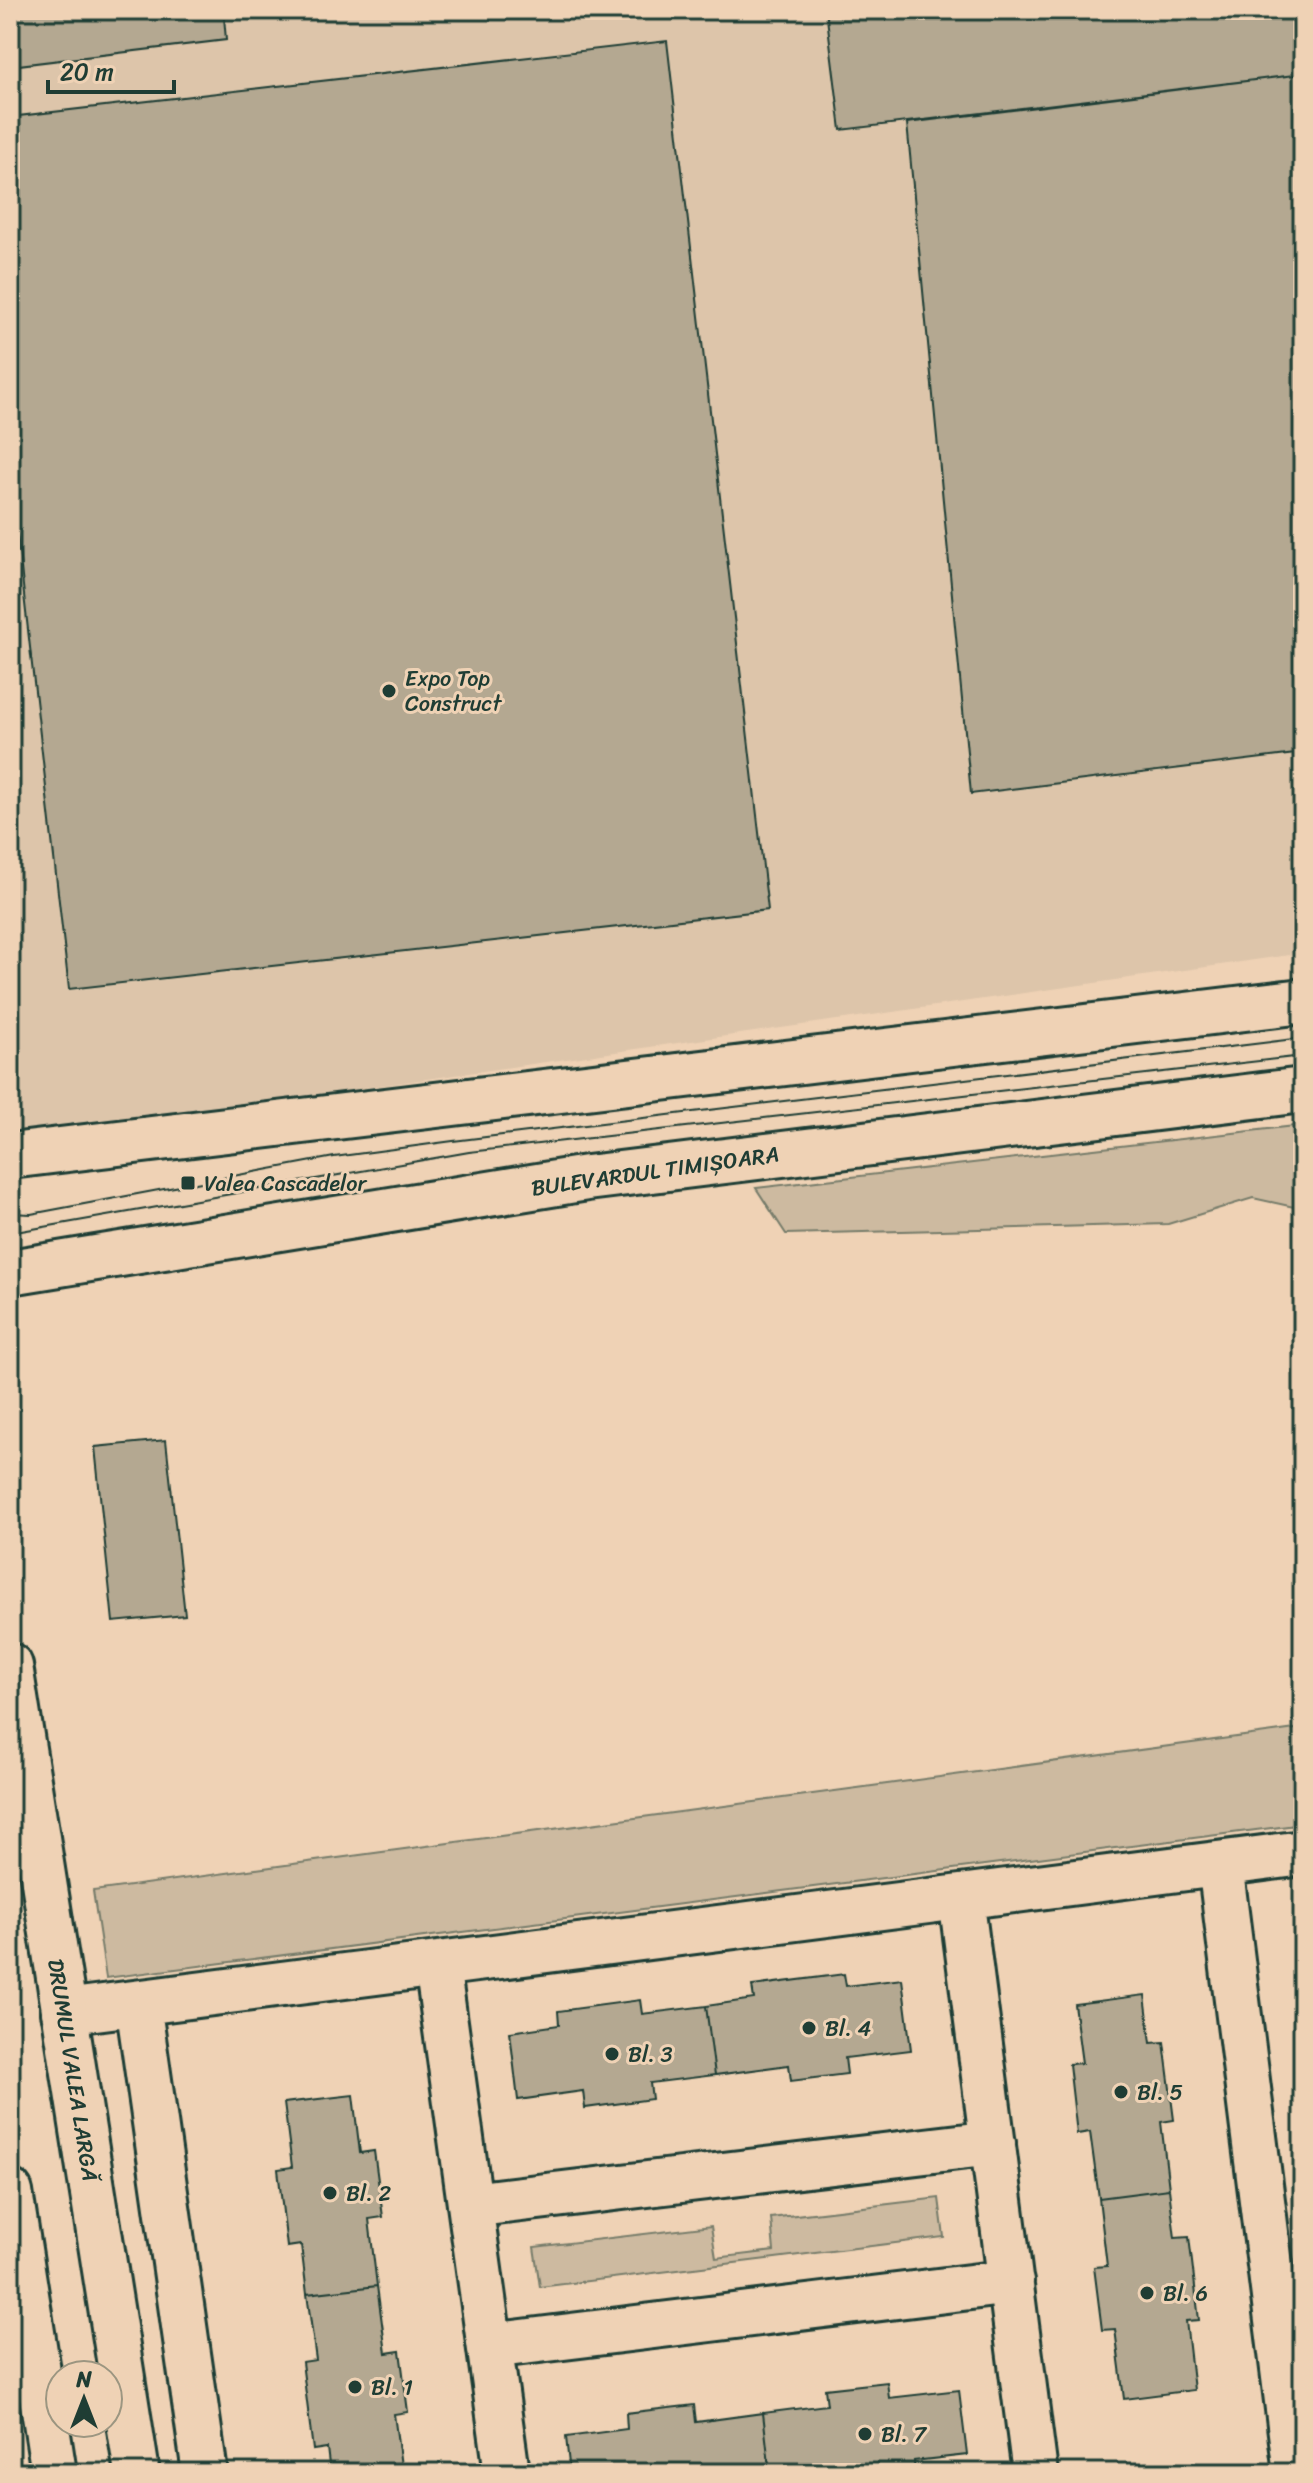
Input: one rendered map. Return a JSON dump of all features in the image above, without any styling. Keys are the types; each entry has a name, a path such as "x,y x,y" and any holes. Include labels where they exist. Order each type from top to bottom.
{"street":[{"path":"10,1156 1303,1001"},
{"name":"BULEVARDUL TIMIȘOARA","path":"10,1272 587,1178 1303,1090"},
{"name":"DRUMUL VALEA LARGĂ","path":"10,1666 137,2473"},
{"path":"64,2012 1303,1853"},
{"path":"1220,1864 1296,2473"},
{"path":"961,1897 1035,2473"},
{"path":"437,1964 507,2473"},
{"path":"138,2003 205,2473"},
{"path":"470,2205 993,2143"},
{"path":"10,2192 54,2473"},
{"path":"490,2346 1011,2282"}],"shaded area":[{"path":"10,10 1303,10 1303,953 10,1139"},
{"path":"1303,1125 1303,1209 1253,1198 1168,1224 786,1234 756,1188"},
{"path":"1303,1728 1303,1824 106,1978 93,1891"},
{"path":"939,2198 944,2237 540,2287 534,2247 711,2226 716,2258 774,2251 771,2218"}],"building":[{"path":"10,10 212,10 224,17 226,40 10,66"},
{"path":"826,10 1303,10 1303,74 841,130"},
{"name":"Expo Top Construct","path":"667,41 768,910 69,989 10,472 10,117"},
{"path":"1303,74 1303,753 971,794 907,123"},
{"path":"166,1440 185,1615 113,1622 95,1447"},
{"name":"Bl. 4","path":"844,1974 846,1986 902,1979 911,2050 845,2058 847,2074 791,2081 789,2065 715,2075 706,2006 754,1999 752,1986"},
{"name":"Bl. 5","path":"1145,1995 1151,2043 1164,2042 1174,2120 1161,2122 1169,2189 1099,2198 1090,2132 1077,2134 1069,2064 1082,2063 1074,2004"},
{"name":"Bl. 3","path":"640,2000 642,2014 706,2006 715,2075 650,2083 652,2099 585,2108 583,2091 518,2100 510,2032 559,2025 558,2011"},
{"name":"Bl. 2","path":"353,2095 360,2153 374,2151 383,2217 369,2219 377,2286 307,2294 301,2245 287,2247 278,2169 292,2167 284,2103"},
{"name":"Bl. 6","path":"1169,2189 1175,2238 1189,2237 1199,2320 1186,2321 1194,2390 1124,2399 1115,2329 1102,2330 1094,2267 1107,2266 1099,2198"},
{"name":"Bl. 1","path":"377,2286 386,2353 400,2351 408,2412 394,2414 402,2473 330,2473 327,2448 313,2450 302,2362 316,2360 307,2294"},
{"name":"Bl. 7","path":"887,2382 889,2398 959,2390 967,2455 914,2461 915,2473 837,2473 837,2470 770,2473 763,2413 827,2405 825,2389"},
{"path":"694,2405 696,2422 763,2413 770,2473 570,2473 566,2437 627,2429 626,2413"}],"tram line":[{"path":"10,1213 31,1214 334,1157 1303,1038"},
{"path":"10,1233 469,1152 1303,1056"}],"place":[{"name":"Expo Top Construct","path":"389,691"},
{"name":"Valea Cascadelor","path":"188,1183"},
{"name":"Bl. 4","path":"809,2028"},
{"name":"Bl. 3","path":"612,2054"},
{"name":"Bl. 5","path":"1121,2092"},
{"name":"Bl. 2","path":"330,2193"},
{"name":"Bl. 6","path":"1147,2293"},
{"name":"Bl. 1","path":"355,2387"},
{"name":"Bl. 7","path":"865,2434"}]}
